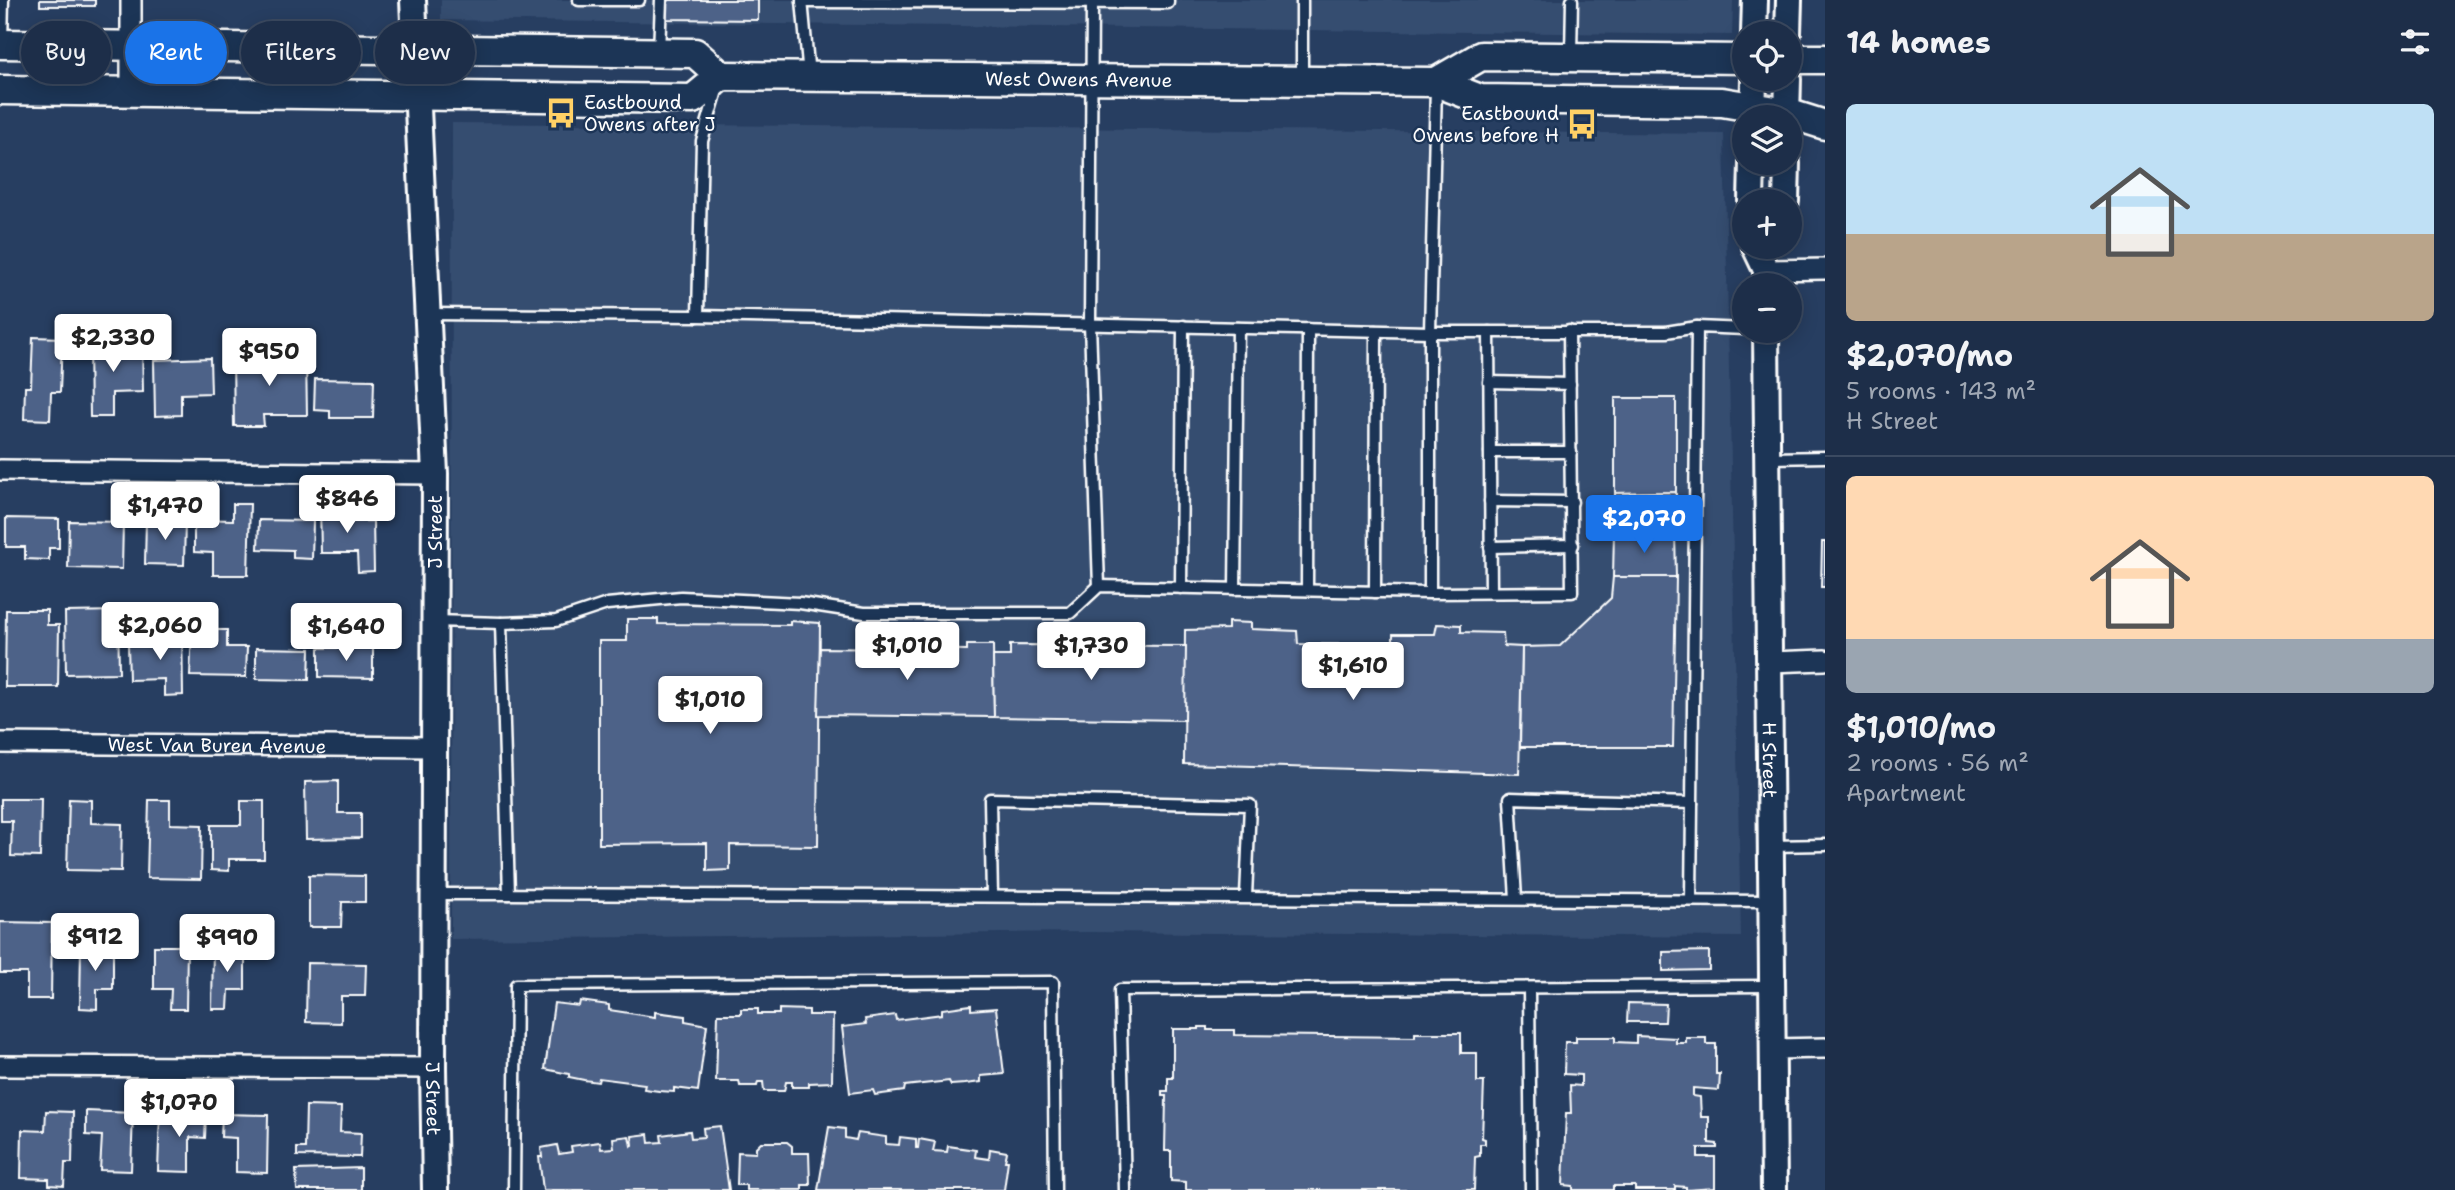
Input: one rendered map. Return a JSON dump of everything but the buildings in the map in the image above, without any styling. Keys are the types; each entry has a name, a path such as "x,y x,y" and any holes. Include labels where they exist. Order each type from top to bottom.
{"main road":[{"path":"1,44 125,46"},
{"path":"227,47 375,49"},
{"path":"0,90 693,99 721,76 695,53 475,50"},
{"path":"1436,82 1481,56 1732,59"},
{"path":"1802,59 1825,59"},
{"name":"West Owens Avenue","path":"721,76 1436,82 1480,99 1753,101"},
{"name":"West Owens Avenue","path":"1802,119 1825,125"}],"street":[{"path":"131,0 131,21"},
{"name":"J Street","path":"413,0 413,21"},
{"path":"1754,21 1755,0"},
{"path":"1788,0 1788,21"},
{"path":"131,84 131,90"},
{"name":"J Street","path":"416,84 435,474 435,1190"},
{"path":"1796,273 1825,269"},
{"name":"H Street","path":"1766,343 1774,1190"},
{"path":"0,470 435,474"},
{"path":"1769,662 1825,660"},
{"name":"West Van Buren Avenue","path":"0,743 434,747"},
{"path":"1773,1049 1825,1048"},
{"path":"0,1066 433,1068"}],"lane":[{"path":"1,44 3,0"},
{"path":"579,0 639,0"},
{"path":"659,52 661,0"},
{"path":"810,77 802,1 1168,3 1168,0"},
{"path":"1302,0 1302,79"},
{"path":"1571,57 1572,0"},
{"path":"1091,3 1090,324 1099,586"},
{"path":"698,316 702,141 721,76"},
{"path":"1430,593 1430,332 1436,82"},
{"path":"427,314 698,316 1430,332 1666,332 1697,327 1732,328"},
{"path":"1181,588 1182,326"},
{"path":"1691,900 1697,327"},
{"path":"1235,589 1238,328"},
{"path":"1307,590 1308,329"},
{"path":"1375,592 1376,331"},
{"path":"435,621 556,621 607,604 681,597 800,603 864,613 1070,613 1099,586 1430,593 1573,592 1569,331"},
{"path":"1489,332 1491,592"},
{"path":"1489,382 1570,384"},
{"path":"1490,452 1571,452"},
{"path":"1767,458 1825,457"},
{"path":"1490,501 1572,502"},
{"path":"1490,547 1573,545"},
{"path":"501,623 509,894"},
{"path":"1516,900 1510,798 1692,803"},
{"path":"992,896 990,799 1250,805 1246,896"},
{"path":"1771,846 1825,845"},
{"path":"434,894 1246,896 1772,901"},
{"path":"514,1190 516,985 1053,982 1055,1190"},
{"path":"1125,1190 1120,990 1772,986"},
{"path":"1528,989 1531,1190"}],"shaded area":[{"path":"441,0 1733,0 1732,35 441,20"},
{"path":"452,123 1724,134 1741,937 1087,932 451,939"}],"place":[{"name":"Eastbound Owens after J","path":"561,113"},
{"name":"Eastbound Owens before H","path":"1582,124"}]}
